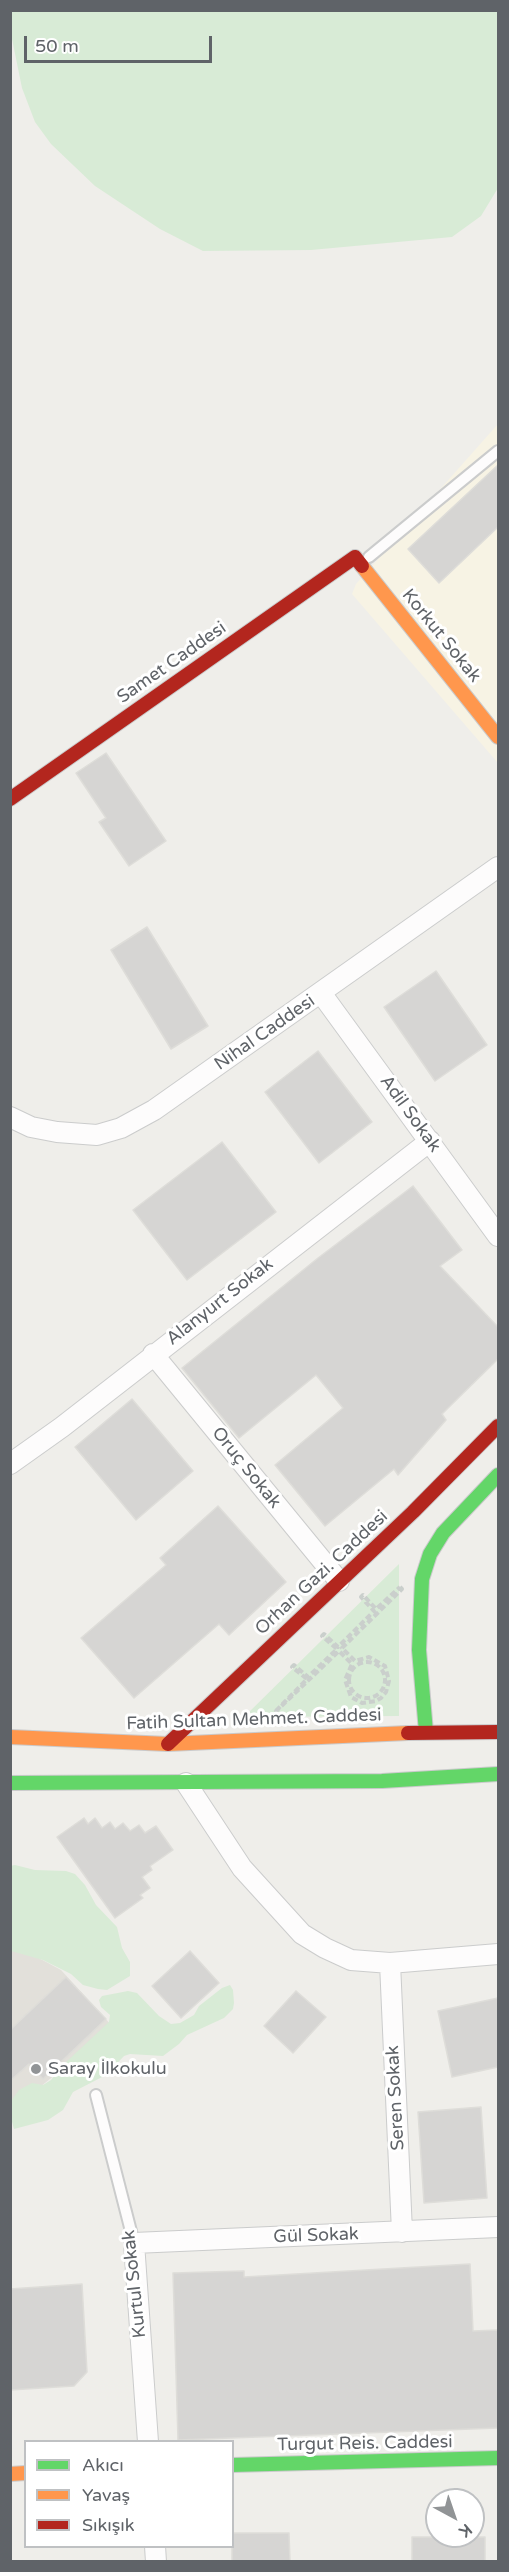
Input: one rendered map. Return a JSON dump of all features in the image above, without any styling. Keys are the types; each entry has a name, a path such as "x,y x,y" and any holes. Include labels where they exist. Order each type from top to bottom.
{"street":[{"name":"Korkut Sokak","path":"362,557 498,737"},
{"name":"Samet Caddesi","path":"10,798 362,557"},
{"name":"Nihal Caddesi","path":"10,1117 31,1127 57,1132 97,1135 121,1128 154,1110 498,867"},
{"name":"Adil Sokak","path":"321,993 498,1236"},
{"name":"Alanyurt Sokak","path":"10,1464 62,1427 430,1141"},
{"name":"Oruç Sokak","path":"153,1354 339,1581"},
{"name":"Orhan Gazi. Caddesi","path":"168,1743 413,1512 498,1426"},
{"path":"426,1732 419,1650 422,1579 430,1554 443,1533 498,1475"},
{"name":"Fatih Sultan Mehmet. Caddesi","path":"10,1737 168,1743 426,1732 498,1732"},
{"path":"10,1783 382,1781 498,1774"},
{"path":"186,1783 242,1868 302,1934 351,1960 390,1963 498,1954"},
{"name":"Seren Sokak","path":"390,1963 402,2232"},
{"name":"Gül Sokak","path":"134,2243 498,2228"},
{"name":"Kurtul Sokak","path":"134,2243 148,2440"},
{"name":"Turgut Reis. Caddesi","path":"234,2464 498,2458"}],"lane":[{"path":"362,557 498,451"},
{"name":"Kurtul Sokak","path":"96,2095 134,2243"}],"path":[{"path":"400,1587 402,1589 342,1648 355,1661 369,1657 385,1666 389,1681 386,1692 381,1698 362,1703 351,1697 345,1680 352,1664 339,1651 268,1719 272,1714 307,1679 292,1667 294,1665 308,1677 337,1649 322,1636 324,1634 338,1647 374,1611 362,1597 363,1595 376,1609 400,1587"},
{"path":"364,1662 372,1663 382,1670 385,1683 379,1694 367,1698 358,1696 352,1690 349,1677 356,1666 364,1662"}],"shaded area":[{"path":"498,424 498,763 352,594 356,584"},
{"name":"Saray İlkokulu","path":"11,1943 61,1970 113,2027 11,2111"}],"green space":[{"path":"10,11 498,11 498,188 481,216 452,237 311,250 203,251 160,229 95,186 51,144 35,122 22,88 11,34"},
{"path":"399,1564 399,1716 244,1717"},
{"path":"10,1866 35,1870 66,1871 75,1874 85,1885 96,1905 117,1927 122,1948 130,1962 130,1976 107,1990 98,1989 83,1985 71,1974 43,1960 11,1951"},
{"path":"230,1985 233,1990 233,2009 224,2018 187,2035 163,2056 130,2054 124,2056 106,2075 73,2092 63,2110 48,2120 14,2129 11,2118 11,2101 19,2090 32,2083 43,2085 51,2080 64,2064 109,2022 110,2015 101,2007 99,2000 102,1996 128,1991 137,1993 159,2016 171,2024 180,2023 194,2015 199,2006 222,1988"}],"building":[{"path":"498,465 498,527 439,583 408,549"},
{"path":"106,753 166,841 129,866 99,822 106,818 76,773"},
{"path":"147,927 208,1026 171,1049 111,950"},
{"path":"436,971 487,1045 435,1081 384,1007"},
{"path":"318,1051 372,1122 319,1163 265,1092"},
{"path":"222,1142 276,1212 187,1280 133,1210"},
{"path":"413,1186 462,1250 440,1266 498,1327 498,1359 442,1414 446,1420 398,1475 394,1469 325,1526 275,1465 343,1408 316,1375 239,1438 182,1368 318,1258"},
{"path":"132,1399 193,1471 136,1520 75,1447"},
{"path":"218,1506 286,1582 229,1635 219,1624 134,1698 81,1638 166,1565 160,1558"},
{"path":"84,1818 88,1824 95,1818 102,1828 110,1822 115,1829 123,1823 130,1831 139,1825 145,1833 156,1826 173,1850 150,1866 152,1870 142,1877 150,1888 140,1895 143,1898 115,1918 57,1837"},
{"path":"190,1951 219,1983 181,2018 152,1986"},
{"name":"Saray İlkokulu","path":"66,1977 106,2019 43,2079 29,2064 10,2081 10,2030"},
{"path":"296,1991 326,2017 293,2053 264,2026"},
{"path":"498,1998 498,2067 452,2077 438,2011"},
{"path":"481,2107 487,2198 424,2203 418,2112"},
{"path":"470,2264 473,2331 498,2330 498,2428 178,2440 173,2273 244,2271 244,2277"},
{"path":"82,2284 87,2372 74,2386 10,2390 10,2289"},
{"path":"234,2533 289,2533 290,2562 232,2562"},
{"path":"412,2537 425,2537 425,2548 485,2548 485,2562 412,2562"}],"traffic: fast":[{"path":"426,1732 419,1650 422,1579 430,1554 443,1533 498,1475"},
{"path":"10,1783 382,1781 498,1774"},
{"path":"234,2465 498,2458"}],"traffic: slow":[{"path":"362,566 498,737"},
{"path":"10,1737 168,1744 408,1733"},
{"path":"10,2474 24,2473"}],"traffic: jam":[{"path":"10,799 355,557 362,566"},
{"path":"168,1744 413,1512 498,1426"},
{"path":"408,1733 498,1732"}],"place":[{"name":"Saray İlkokulu","path":"36,2069"}]}
